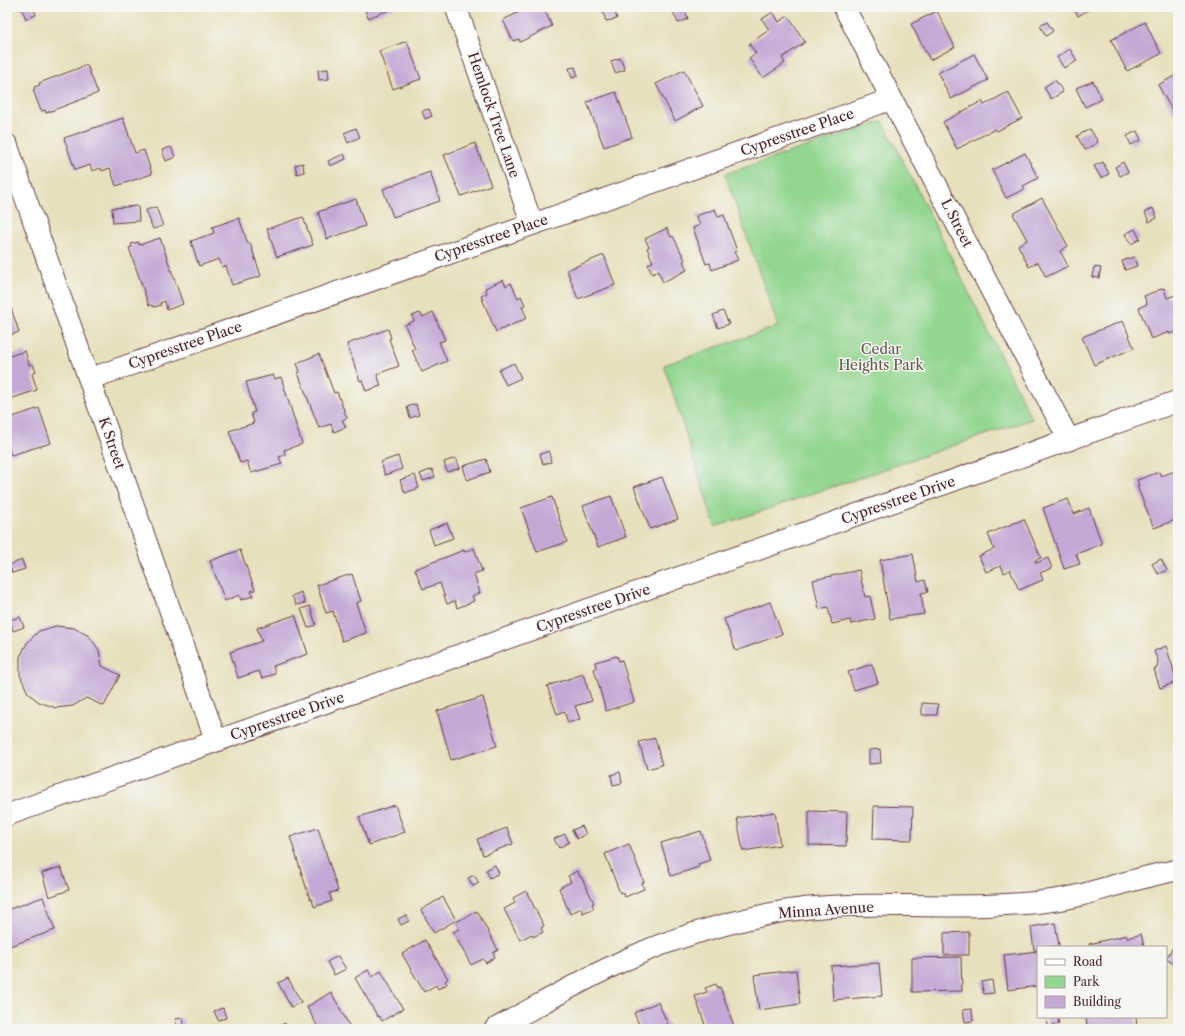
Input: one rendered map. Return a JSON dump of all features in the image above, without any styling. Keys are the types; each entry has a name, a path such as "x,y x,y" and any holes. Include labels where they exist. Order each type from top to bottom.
{"street":[{"name":"Hemlock Tree Lane","path":"456,7 532,224"},
{"name":"L Street","path":"844,7 1069,440"},
{"name":"Cypresstree Place","path":"89,379 892,99"},
{"name":"K Street","path":"7,145 216,741"},
{"name":"Cypresstree Drive","path":"7,815 1178,401"},
{"name":"Minna Avenue","path":"495,1029 600,972 635,956 701,932 743,920 796,909 843,906 996,905 1046,901 1080,895 1178,870"}],"green space":[{"name":"Cedar Heights Park","path":"883,121 1032,419 715,527 664,365 778,326 725,174"}],"building":[{"path":"21,7 33,7 36,15 26,19"},
{"path":"364,7 397,7 368,18"},
{"path":"530,7 534,7 536,12 544,9 552,26 520,42 519,39 513,41 503,20"},
{"path":"684,7 688,19 678,23 672,9"},
{"path":"1073,7 1089,7 1090,9 1078,16"},
{"path":"614,8 617,19 606,21 603,11"},
{"path":"937,11 955,47 930,60 911,24"},
{"path":"773,12 779,22 788,16 805,42 782,58 785,63 763,78 749,58 756,53 749,44 769,30 762,19"},
{"path":"1047,22 1053,31 1046,36 1040,26"},
{"path":"1145,22 1161,54 1127,71 1111,40"},
{"path":"407,41 421,79 393,89 379,51"},
{"path":"1070,49 1077,61 1064,68 1057,57"},
{"path":"974,54 988,80 951,99 938,73"},
{"path":"620,58 625,70 615,73 611,61"},
{"path":"87,65 98,93 46,113 45,110 41,111 33,90 35,89 34,87 40,85 39,83"},
{"path":"575,67 578,76 572,78 569,68"},
{"path":"328,69 329,79 319,80 318,70"},
{"path":"684,70 703,106 675,121 656,84"},
{"path":"1178,74 1178,121 1158,85"},
{"path":"1055,80 1063,92 1051,99 1044,87"},
{"path":"1093,81 1102,99 1085,107 1076,88"},
{"path":"616,92 632,137 604,147 587,102"},
{"path":"1008,92 1022,118 997,131 995,129 957,149 943,122 982,101 984,105"},
{"path":"429,109 432,116 425,119 422,111"},
{"path":"123,118 135,153 144,150 152,174 116,186 110,168 102,171 101,168 92,171 90,165 75,170 64,138"},
{"path":"356,128 360,137 348,143 344,133"},
{"path":"1090,129 1098,142 1085,150 1077,136"},
{"path":"1137,131 1141,140 1131,145 1127,136"},
{"path":"475,143 491,185 461,196 444,155"},
{"path":"171,147 175,157 166,161 162,150"},
{"path":"1025,153 1038,178 1023,186 1025,189 1006,198 992,170"},
{"path":"344,154 346,159 330,166 328,161"},
{"path":"1103,162 1109,174 1101,178 1094,166"},
{"path":"1123,162 1128,172 1120,176 1115,167"},
{"path":"303,163 304,172 297,174 295,165"},
{"path":"430,172 440,201 393,217 383,189"},
{"path":"1042,198 1068,246 1060,251 1068,266 1046,277 1038,262 1029,267 1018,245 1027,240 1013,214"},
{"path":"356,199 365,226 327,239 318,212"},
{"path":"138,206 139,221 113,223 112,208"},
{"path":"156,207 163,226 153,229 146,210"},
{"path":"1153,208 1157,218 1149,222 1145,212"},
{"path":"715,209 718,217 724,215 737,251 734,252 738,260 712,270 710,263 706,264 693,228 700,225 696,216"},
{"path":"303,217 313,245 277,257 267,229"},
{"path":"239,218 248,244 250,243 261,276 232,285 226,266 222,267 219,259 199,266 191,241 214,233 212,227"},
{"path":"667,228 671,237 673,236 685,260 683,261 687,270 663,282 658,271 652,274 648,264 653,262 645,239"},
{"path":"1135,229 1140,239 1131,244 1125,234"},
{"path":"160,238 183,304 167,310 165,301 160,303 161,305 155,307 151,305 149,306 129,248 132,247 131,244 138,242 139,245"},
{"path":"604,255 615,285 578,299 567,270"},
{"path":"1134,257 1137,266 1125,270 1122,261"},
{"path":"1094,267 1101,268 1099,278 1092,277"},
{"path":"503,280 506,286 511,283 518,298 521,296 525,305 522,307 527,318 496,332 481,296 487,293 485,288"},
{"path":"1164,288 1167,298 1178,294 1178,331 1169,334 1169,332 1151,339 1139,308 1147,304 1144,296"},
{"path":"7,302 9,302 19,332 7,336"},
{"path":"723,311 729,324 718,328 713,315"},
{"path":"433,312 445,340 439,342 447,361 422,372 412,350 415,349 405,325 414,321 412,316 420,313 423,317"},
{"path":"1123,321 1134,348 1094,365 1082,337"},
{"path":"388,329 391,338 389,339 399,366 377,374 381,386 366,391 362,380 360,381 347,344"},
{"path":"25,351 29,365 33,364 36,372 32,374 37,390 7,400 7,357"},
{"path":"319,354 334,393 337,392 347,418 342,420 346,427 334,432 331,424 319,428 298,373 300,372 297,363"},
{"path":"514,363 521,378 506,385 499,370"},
{"path":"273,375 275,379 281,377 302,444 284,450 285,455 279,457 282,464 251,473 247,461 240,463 229,431 254,423 251,413 255,412 246,382"},
{"path":"416,404 419,415 410,418 407,407"},
{"path":"39,408 51,443 11,455 7,443 7,419"},
{"path":"549,451 551,462 543,464 540,454"},
{"path":"398,456 402,469 385,475 381,462"},
{"path":"456,458 460,468 447,472 444,462"},
{"path":"486,459 490,472 467,480 463,466"},
{"path":"432,469 435,477 423,481 420,474"},
{"path":"1178,470 1178,519 1154,528 1137,486 1139,486 1137,480 1159,472 1161,476"},
{"path":"415,475 419,488 405,493 400,480"},
{"path":"662,477 678,519 650,529 634,487"},
{"path":"611,496 626,537 598,547 583,506"},
{"path":"552,497 567,542 537,552 521,508"},
{"path":"1068,499 1074,514 1089,508 1102,544 1076,554 1080,564 1064,569 1043,508"},
{"path":"1024,519 1041,558 1035,560 1036,563 1048,558 1052,568 1040,573 1043,580 1019,590 1010,570 1004,573 1001,566 986,572 979,556 994,549 988,534"},
{"path":"447,523 453,538 434,545 429,530"},
{"path":"474,548 482,571 474,574 480,593 472,596 474,601 457,608 455,601 447,604 440,583 423,589 415,569 464,550 464,552"},
{"path":"240,550 255,590 251,591 253,596 241,600 239,595 225,601 210,561"},
{"path":"913,554 918,582 925,580 928,592 921,593 924,614 890,619 880,560"},
{"path":"1161,559 1167,570 1158,574 1152,564"},
{"path":"22,560 25,569 12,573 9,565"},
{"path":"859,570 865,597 870,596 875,619 851,624 850,620 832,624 828,607 819,609 813,580"},
{"path":"352,574 361,601 356,603 366,633 342,641 333,611 326,613 317,585"},
{"path":"301,592 305,603 296,605 292,596"},
{"path":"770,602 782,634 736,651 724,619"},
{"path":"310,606 316,625 308,628 301,609"},
{"path":"295,615 308,654 273,666 275,674 262,678 259,671 238,678 230,652 262,641 257,628"},
{"path":"20,617 24,627 13,631 10,620"},
{"path":"56,626 74,628 89,636 99,650 102,666 120,675 104,706 86,698 73,706 56,708 39,702 28,693 20,675 20,657 27,643 39,631"},
{"path":"1166,646 1176,682 1160,688 1154,669 1157,668 1158,661 1154,651"},
{"path":"617,656 619,661 622,660 634,702 606,711 594,669 596,668 595,662"},
{"path":"872,664 878,683 854,690 848,672"},
{"path":"583,674 592,701 575,706 580,719 568,723 564,711 557,714 547,686"},
{"path":"483,697 497,746 451,760 437,711"},
{"path":"922,703 938,704 937,715 922,715"},
{"path":"655,738 662,765 647,769 639,742"},
{"path":"880,749 881,763 869,764 869,750"},
{"path":"620,772 622,783 613,785 611,775"},
{"path":"395,805 405,832 369,845 359,817"},
{"path":"874,806 913,807 912,840 873,839"},
{"path":"809,811 847,812 846,846 809,845"},
{"path":"775,812 780,845 743,851 737,818"},
{"path":"582,826 586,834 577,839 572,830"},
{"path":"318,828 338,891 329,893 332,901 314,907 290,837"},
{"path":"507,828 513,844 483,855 477,839"},
{"path":"701,831 710,860 698,864 699,867 671,876 661,843"},
{"path":"565,834 569,842 559,848 554,839"},
{"path":"629,844 644,882 642,883 644,889 625,897 622,892 620,893 605,854"},
{"path":"495,865 499,873 490,878 486,870"},
{"path":"61,867 69,890 49,897 42,873"},
{"path":"577,871 594,903 592,904 594,908 583,913 581,908 570,914 559,888 571,882 568,876"},
{"path":"474,875 479,883 473,886 468,878"},
{"path":"526,891 544,926 541,928 543,932 533,937 532,934 520,940 504,909 515,903 513,898"},
{"path":"43,897 55,930 7,947 7,910"},
{"path":"443,897 456,920 434,933 421,910"},
{"path":"477,911 498,950 493,953 495,957 486,963 483,959 471,965 453,932 459,929 456,922"},
{"path":"406,915 409,921 401,925 398,919"},
{"path":"1055,923 1059,946 1037,946 1037,950 1034,950 1031,927"},
{"path":"969,932 969,955 944,955 944,933"},
{"path":"1141,934 1144,946 1090,946 1089,944 1127,935 1127,938"},
{"path":"1178,939 1178,966 1167,960"},
{"path":"425,940 448,979 445,981 447,984 438,989 436,985 424,992 402,954"},
{"path":"1037,951 1037,986 1008,990 1004,955"},
{"path":"338,956 346,969 334,975 327,962"},
{"path":"961,957 962,991 912,992 912,958"},
{"path":"879,963 882,996 833,1000 831,966"},
{"path":"368,970 372,977 381,971 403,1009 382,1021 379,1016 378,1017 355,978"},
{"path":"796,970 800,1004 759,1010 754,975"},
{"path":"288,978 301,1002 291,1007 278,983"},
{"path":"992,980 994,993 984,994 981,982"},
{"path":"716,984 718,988 720,987 735,1029 704,1029 703,1025 705,1025 695,996 707,992 705,988"},
{"path":"331,992 351,1029 319,1029 307,1007"},
{"path":"658,1002 670,1029 641,1029 634,1013"},
{"path":"223,1008 226,1018 218,1020 214,1011"},
{"path":"972,1009 973,1021 965,1022 963,1010"},
{"path":"183,1018 185,1029 178,1029 175,1019"},
{"path":"1045,1018 1057,1018 1059,1023 1049,1027"},
{"path":"1086,1018 1136,1018 1137,1029 1087,1029"},
{"path":"285,1023 288,1029 274,1029"},
{"path":"976,1026 976,1029 966,1029 966,1027"}]}
